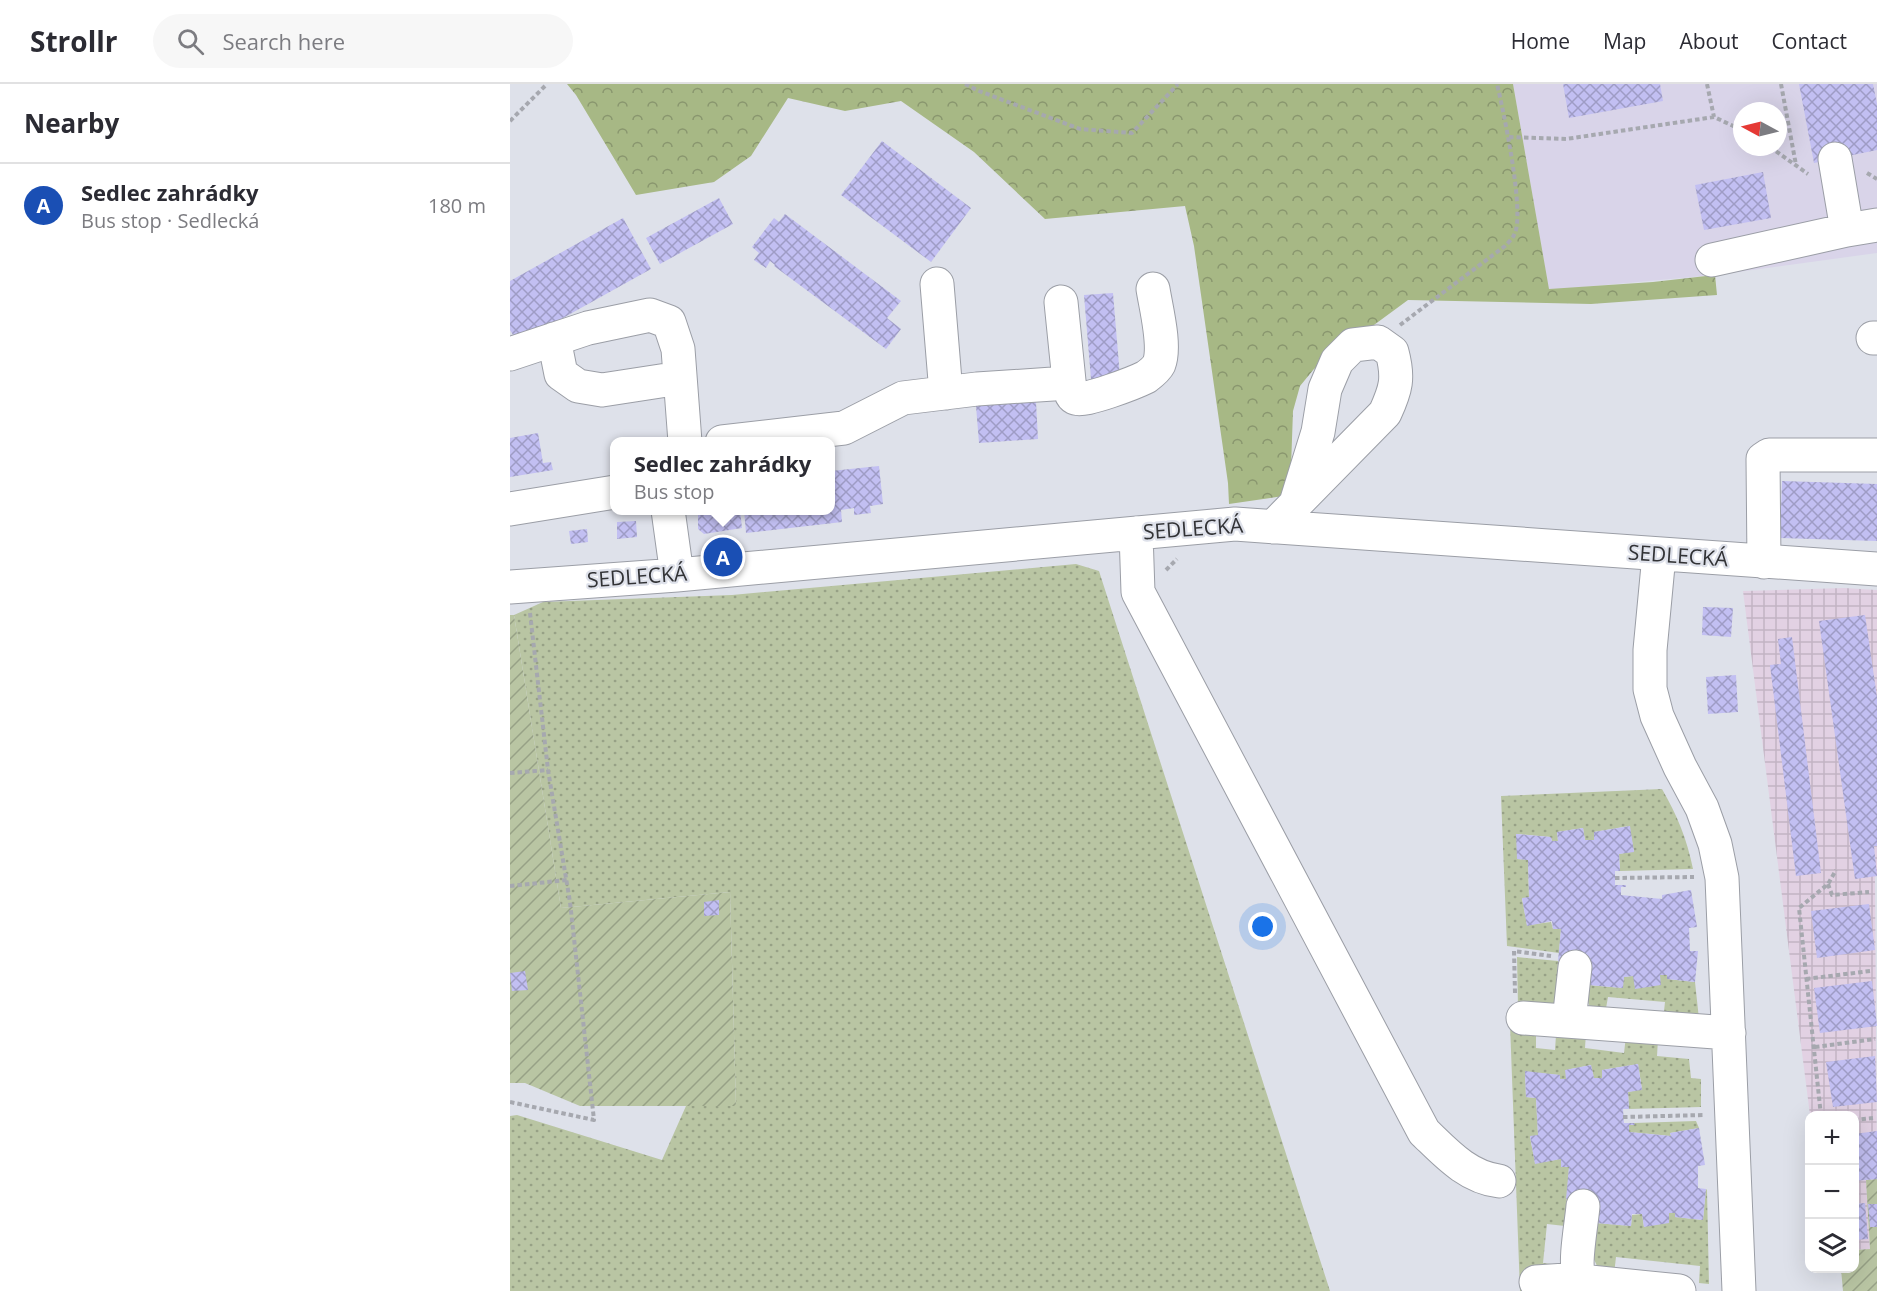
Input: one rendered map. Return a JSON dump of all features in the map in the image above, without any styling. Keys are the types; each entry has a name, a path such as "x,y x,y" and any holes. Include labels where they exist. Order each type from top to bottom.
{"street":[{"path":"1712,260 1862,227 1835,159"},
{"path":"937,284 946,393"},
{"path":"1061,302 1071,394 1075,399 1080,399 1096,396 1145,377 1158,366 1161,353 1153,289"},
{"path":"510,354 588,327 650,315 669,322 678,349 686,437"},
{"path":"554,339 561,374 578,386 602,390 680,378"},
{"path":"1273,527 1385,413 1395,392 1397,373 1392,352 1378,342 1353,345 1337,361 1325,389 1318,432 1296,503"},
{"path":"760,437 844,428 903,398 1069,381"},
{"path":"1764,562 1763,459 1769,455 1877,455"},
{"path":"510,508 610,493"},
{"path":"669,515 677,575"},
{"name":"SEDLECKÁ","path":"519,586 677,575 1234,524 1877,569"},
{"path":"1136,533 1138,592 1424,1132 1462,1167 1488,1180 1499,1181"},
{"path":"1659,555 1650,650 1650,689 1657,716 1702,808 1715,844 1722,878 1739,1291"},
{"path":"1567,962 1547,1026 1729,1033"},
{"path":"1582,1279 1578,1273 1577,1263 1583,1206"},
{"path":"1536,1282 1582,1279 1590,1282 1679,1291"}],"path":[{"path":"510,121 547,84"},
{"path":"965,84 1080,129 1132,133 1178,84"},
{"path":"1378,342 1505,246 1515,234 1517,212 1509,137 1497,84"},
{"path":"1707,84 1714,117"},
{"path":"1781,84 1797,166"},
{"path":"1509,137 1566,140 1714,117 1733,126"},
{"path":"1137,582 1163,582 1167,568 1175,560 1186,556"},
{"path":"510,1102 594,1120 567,880 519,586"},
{"path":"510,773 548,770"},
{"path":"1821,1111 1799,908 1828,884 1836,870"},
{"path":"1615,878 1698,877 1697,873"},
{"path":"510,885 567,880"},
{"path":"1828,884 1832,895 1869,892"},
{"path":"1547,1026 1515,1018 1514,951 1567,962"},
{"path":"1806,979 1870,971"},
{"path":"1815,1047 1875,1040"},
{"path":"1623,1117 1706,1115 1706,1123"},
{"path":"1859,1119 1873,1118"}],"shaded area":[{"path":"1513,84 1877,84 1877,253 1715,275 1549,290"},
{"path":"1844,588 1877,590 1877,876 1875,877 1877,1178 1866,1180 1870,1249 1859,1250 1859,1111 1809,1111 1743,591"}],"green space":[{"path":"567,84 1513,84 1549,289 1715,275 1717,295 1591,304 1408,300 1314,369 1300,386 1293,411 1290,495 1229,504 1228,483 1194,246 1185,206 1045,219 974,152 901,101 845,111 788,98 751,156 714,182 636,195 576,95"},
{"path":"1076,564 1099,571 1330,1291 510,1291 510,1116 517,1115 662,1160 686,1106 736,1105 730,892 561,908 514,615 543,602 732,595"},
{"path":"510,615 514,615 561,908 730,892 736,1106 580,1106 525,1083 510,1083"},
{"path":"1662,789 1681,828 1693,869 1620,871 1619,854 1634,851 1629,826 1594,832 1594,840 1585,840 1583,828 1557,832 1558,841 1552,841 1551,837 1517,834 1517,859 1528,860 1529,897 1522,899 1527,925 1551,922 1553,929 1561,929 1559,953 1507,946 1501,796"},
{"path":"1517,957 1558,961 1555,1005 1518,1007"},
{"path":"1660,975 1667,975 1667,979 1695,982 1699,1019 1663,1020 1665,1002 1608,997 1605,1014 1594,1010 1589,1004 1588,985 1622,988 1624,977 1633,976 1660,985"},
{"path":"1510,1024 1536,1032 1536,1048 1555,1050 1556,1035 1586,1032 1585,1048 1624,1053 1626,1036 1658,1039 1657,1056 1689,1059 1691,1078 1701,1079 1701,1107 1629,1109 1628,1092 1642,1089 1638,1064 1602,1070 1602,1078 1594,1078 1591,1065 1566,1070 1566,1079 1560,1079 1559,1075 1525,1072 1526,1097 1536,1098 1538,1135 1530,1137 1535,1163 1561,1159 1561,1167 1569,1167 1565,1226 1547,1224 1543,1263 1560,1265 1588,1291 1520,1291"},
{"path":"1696,1121 1699,1128 1670,1133 1671,1136 1629,1132 1629,1125 1634,1125 1634,1123"},
{"path":"1877,1179 1877,1291 1843,1291 1841,1273 1859,1273 1859,1250 1870,1249 1866,1180"},
{"path":"1706,1189 1709,1284 1699,1283 1700,1266 1616,1257 1614,1274 1598,1268 1592,1255 1596,1223 1631,1226 1632,1215 1642,1214 1644,1227 1669,1213 1675,1213 1675,1217 1703,1220"}],"building":[{"path":"1563,84 1660,84 1663,101 1569,118"},
{"path":"1799,84 1873,84 1877,104 1877,150 1814,163"},
{"path":"882,141 971,208 931,262 841,195"},
{"path":"1763,172 1771,218 1704,230 1695,185"},
{"path":"719,198 733,224 660,264 646,238"},
{"path":"785,214 901,301 887,318 901,329 886,349 770,261 766,268 754,260 759,253 752,247 774,218 779,222"},
{"path":"623,218 651,269 518,343 510,330 510,281"},
{"path":"1113,293 1120,377 1091,379 1084,295"},
{"path":"1036,402 1038,439 979,443 976,406"},
{"path":"538,433 543,463 551,462 553,470 510,477 510,438"},
{"path":"879,466 883,504 870,506 871,513 854,515 854,508 841,510 842,522 746,533 744,515 835,515 835,471"},
{"path":"1782,481 1877,484 1877,541 1780,538"},
{"path":"698,515 741,515 742,528 704,534 698,529"},
{"path":"636,521 637,537 617,539 617,522"},
{"path":"587,529 588,542 571,544 569,531"},
{"path":"1703,607 1733,608 1731,637 1702,635"},
{"path":"1865,615 1877,697 1877,846 1874,846 1877,876 1855,879 1819,621"},
{"path":"1792,637 1821,873 1796,876 1770,665 1781,664 1778,639"},
{"path":"1736,675 1738,712 1708,714 1706,677"},
{"path":"1630,826 1634,852 1619,854 1620,871 1615,871 1615,885 1626,885 1626,887 1621,887 1621,895 1662,899 1662,895 1691,890 1697,927 1689,928 1690,951 1698,951 1695,982 1667,979 1667,975 1660,975 1661,985 1635,989 1633,976 1624,977 1623,988 1588,985 1590,964 1558,961 1561,929 1553,929 1552,921 1527,926 1522,898 1529,897 1528,860 1517,859 1516,834 1551,837 1552,841 1558,841 1557,832 1583,828 1585,840 1594,840 1594,832"},
{"path":"719,900 719,915 704,916 704,902"},
{"path":"1869,904 1875,950 1817,958 1811,911"},
{"path":"525,971 528,990 512,991 510,973"},
{"path":"1872,981 1877,1026 1820,1033 1814,988"},
{"path":"1875,1056 1877,1102 1833,1107 1826,1062"},
{"path":"1638,1064 1642,1090 1628,1092 1629,1109 1623,1109 1624,1123 1634,1123 1635,1125 1629,1125 1629,1132 1671,1136 1670,1133 1699,1128 1705,1165 1698,1166 1698,1188 1706,1189 1703,1220 1675,1217 1675,1213 1669,1213 1669,1223 1644,1227 1642,1214 1632,1214 1631,1226 1596,1223 1598,1202 1566,1199 1569,1167 1561,1167 1561,1159 1535,1164 1530,1136 1538,1135 1536,1098 1526,1097 1525,1071 1560,1075 1560,1079 1566,1079 1565,1070 1591,1065 1594,1078 1602,1078 1602,1070"},
{"path":"1877,1131 1877,1179 1859,1181 1859,1133"},
{"path":"1865,1203 1868,1239 1859,1240 1859,1204"},
{"path":"1868,1204 1877,1204 1877,1227 1870,1227"}],"place":[{"name":"Sedlec zahrádky","path":"723,557"}]}
